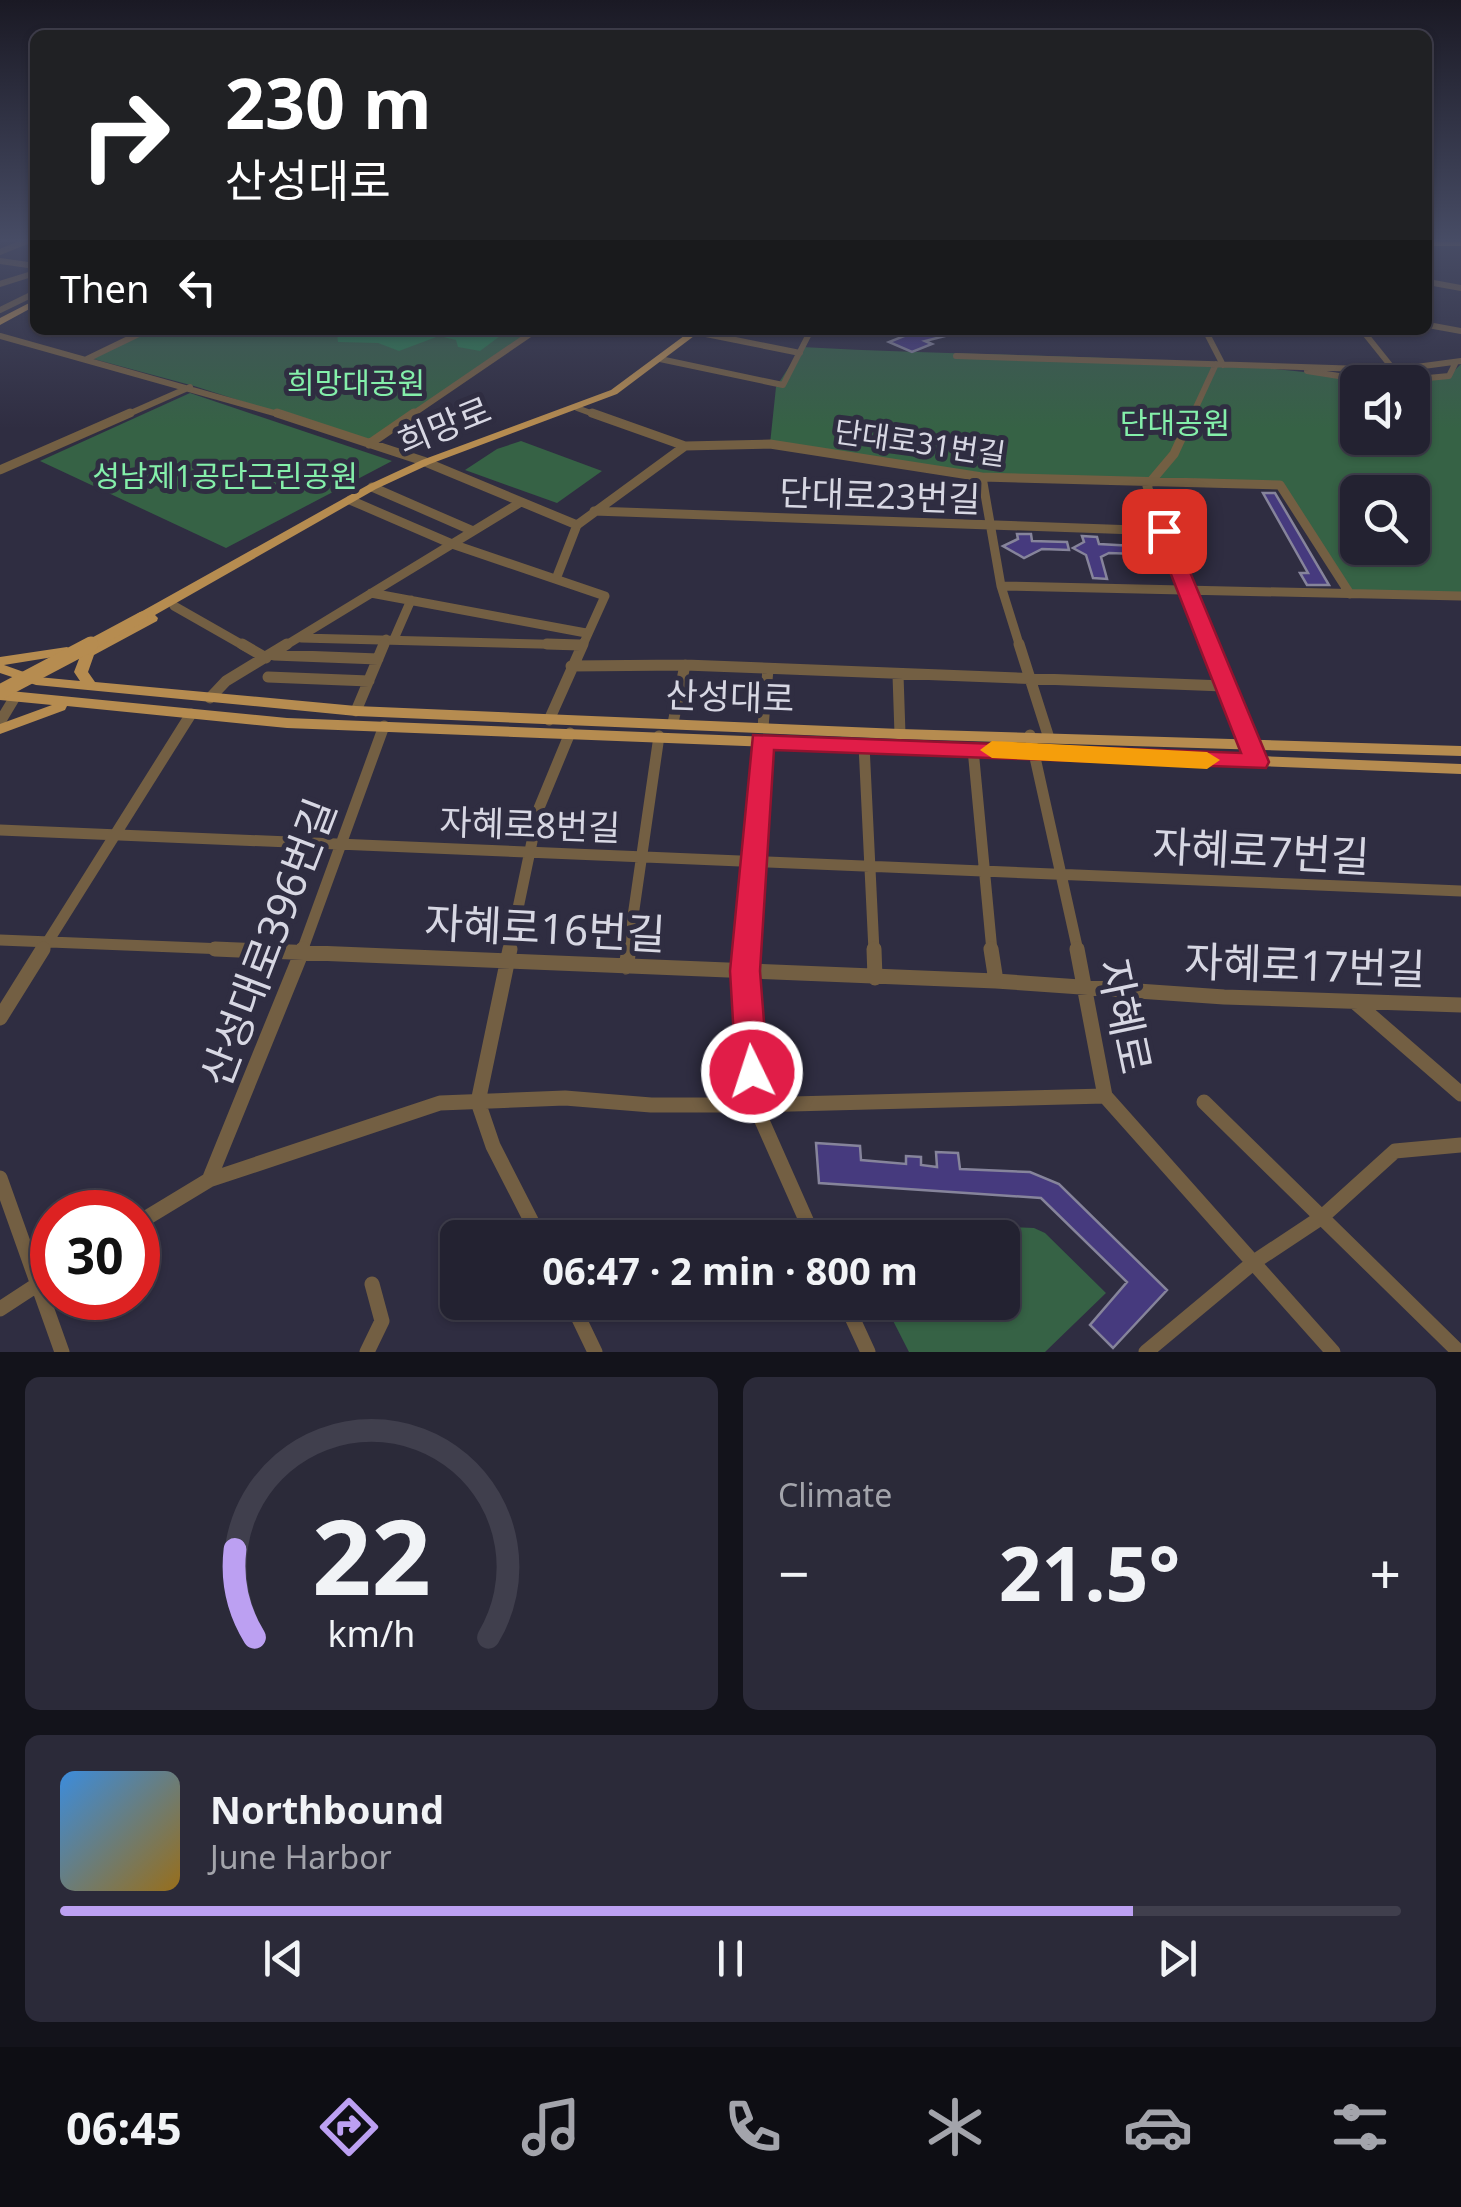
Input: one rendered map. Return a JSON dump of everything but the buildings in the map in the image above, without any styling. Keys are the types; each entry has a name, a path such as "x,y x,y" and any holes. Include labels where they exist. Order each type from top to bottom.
{"main road":[{"path":"0,322 30,306"},
{"name":"희망로","path":"3,695 372,487 426,462 578,408 617,390 692,335"},
{"path":"3,695 211,586 218,575"},
{"path":"3,695 16,677 218,575"},
{"path":"0,664 66,651"},
{"path":"88,652 80,672 91,686"},
{"name":"산성대로","path":"0,664 16,677 36,681 356,711 673,723 864,744 1034,753 1461,769"},
{"name":"산성대로","path":"3,695 190,714 384,726 660,736 1030,735 1461,751"},
{"path":"0,725 80,704"}],"street":[{"path":"1432,326 1461,331"},
{"path":"87,359 137,335"},
{"path":"369,444 529,335"},
{"path":"716,335 800,353"},
{"path":"660,359 783,385 809,335"},
{"path":"1208,335 1219,364 1174,454 1147,486 1257,762"},
{"path":"1366,335 1390,365"},
{"path":"0,336 192,387 426,462 577,525"},
{"path":"956,356 1340,368"},
{"path":"1430,366 1459,362"},
{"path":"1430,378 1449,376 1459,362"},
{"path":"1292,367 1340,379"},
{"path":"0,470 192,387"},
{"path":"578,408 685,446"},
{"name":"단대로31번길","path":"685,446 770,444 982,477 1280,485 1350,594"},
{"path":"556,578 577,525 685,446"},
{"path":"982,477 1001,586 1048,736"},
{"path":"372,487 473,531"},
{"path":"350,500 452,544 605,596 580,644 549,720"},
{"path":"210,698 226,682 521,502"},
{"name":"단대로23번길","path":"594,511 1164,531"},
{"path":"1001,586 1461,596"},
{"path":"369,593 586,633"},
{"path":"356,711 378,659 412,600"},
{"path":"174,606 269,656 378,659"},
{"path":"300,638 580,644"},
{"path":"571,666 685,665 1224,686"},
{"path":"673,723 685,665"},
{"path":"768,669 745,971 754,1105 806,1220"},
{"path":"898,675 900,734"},
{"path":"268,678 369,680"},
{"path":"0,725 3,695"},
{"path":"0,1018 190,714"},
{"name":"산성대로396번길","path":"209,1180 302,950 384,726"},
{"path":"531,1220 493,1146 478,1102 539,808 570,733"},
{"name":"자혜로","path":"1030,735 1058,874 1087,986 1105,1096 1333,1352"},
{"path":"626,967 660,736"},
{"path":"864,744 875,978"},
{"path":"973,748 982,870 996,981"},
{"name":"자혜로8번길","path":"0,830 1058,874"},
{"name":"자혜로7번길","path":"1058,874 1461,891"},
{"name":"자혜로16번길","path":"0,940 1087,986"},
{"name":"자혜로17번길","path":"1087,986 1461,1005"},
{"path":"1354,1002 1461,1094"},
{"path":"160,1210 209,1180 440,1103 565,1098 651,1105 754,1105 1105,1096"},
{"path":"1204,1102 1459,1352"},
{"path":"1146,1352 1254,1262 1322,1216 1395,1151 1461,1145"},
{"path":"0,1178 30,1244"},
{"path":"367,1352 382,1321 372,1284"},
{"path":"0,1309 30,1289"},
{"path":"55,1320 62,1352"},
{"path":"580,1320 595,1352"},
{"path":"853,1320 868,1352"}],"green space":[{"name":"희망대공원","path":"138,335 526,335 369,442 194,386 90,358"},
{"path":"337,335 501,335 480,351 458,347 456,340 439,336 399,351 378,343 338,342"},
{"name":"단대공원","path":"802,347 1090,357 1234,365 1340,377 1340,455 1430,455 1430,379 1449,376 1461,364 1461,595 1351,590 1282,484 983,473 770,444 776,387"},
{"name":"성남제1공단근린공원","path":"190,393 392,461 226,548 40,461"},
{"path":"521,441 602,471 557,503 465,470 497,449"},
{"path":"1020,1227 1045,1233 1106,1293 1045,1352 909,1352 893,1320 1020,1320"}],"slow traffic":[{"path":"992,750 1207,760"}],"route":[{"path":"752,1072 745,971 751,932 755,797 762,741 1257,762 1164,531"}]}
